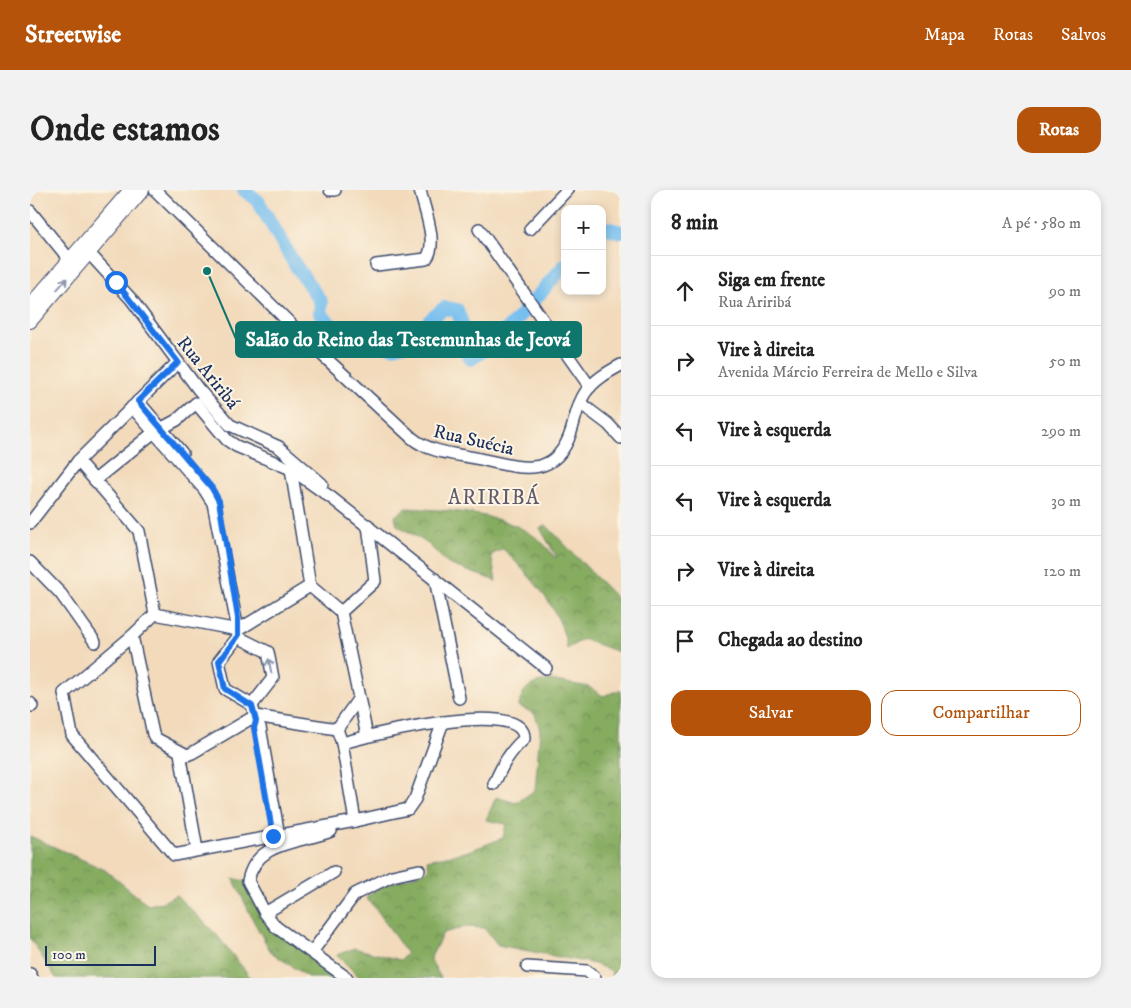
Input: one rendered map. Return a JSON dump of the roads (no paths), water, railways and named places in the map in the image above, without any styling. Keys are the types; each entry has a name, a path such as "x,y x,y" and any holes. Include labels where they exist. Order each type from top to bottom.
{"main road":[{"path":"30,306 130,190"},
{"path":"30,321 142,190"}],"street":[{"name":"Rua Suécia","path":"155,190 324,357 419,444 433,449 514,467 527,468 546,464 556,460 564,451 580,403 590,387 621,365"},
{"path":"330,190 335,190"},
{"path":"376,265 426,259 431,253 432,234 426,219 420,190"},
{"path":"530,229 567,190"},
{"path":"30,210 69,259"},
{"path":"479,228 590,387"},
{"name":"Rua Ariribá","path":"89,253 131,300 178,362 230,425 279,447 324,486"},
{"path":"30,523 78,461 178,362"},
{"path":"95,480 157,428 177,420 196,403 227,440 236,446 291,470 368,525 546,668"},
{"path":"580,403 608,424 621,438"},
{"path":"135,404 212,488 219,501 238,618 238,631"},
{"path":"78,461 139,531 155,614"},
{"path":"291,470 310,586 341,612 367,736"},
{"path":"341,612 375,581 368,525"},
{"path":"30,562 61,594 95,642"},
{"path":"435,579 459,698"},
{"path":"310,586 238,631 219,661 225,689 254,714 337,729"},
{"path":"155,614 238,631 268,652 273,678 254,714 254,728 276,836"},
{"path":"155,614 132,636 64,692 72,735 174,855 352,822 408,809 415,799 443,722"},
{"path":"132,636 153,734 180,753 192,754 254,714"},
{"path":"337,729 359,698"},
{"path":"342,742 411,725 464,719 494,720 514,725 521,730 524,738 504,760 494,784"},
{"path":"337,729 342,742 352,822"},
{"path":"180,753 198,850"},
{"path":"347,978 276,927 265,913 248,881 250,871 258,858 276,847 315,837 352,822"},
{"path":"312,952 355,894 392,876 419,870"},
{"path":"265,913 334,872"},
{"path":"527,967 587,971 595,978"},
{"path":"30,974 32,978"}],"waterway":[{"path":"244,190 258,201 294,263 321,302 320,313 348,342 363,340 393,347 419,340 429,321 444,308 457,310 464,329 467,352 471,359 496,340 561,270"},
{"path":"606,228 621,232"}],"place":[{"name":"Salão do Reino das Testemunhas de Jeová","path":"207,271"}],"district":[{"name":"ARIRIBÁ","path":"494,497"}]}
